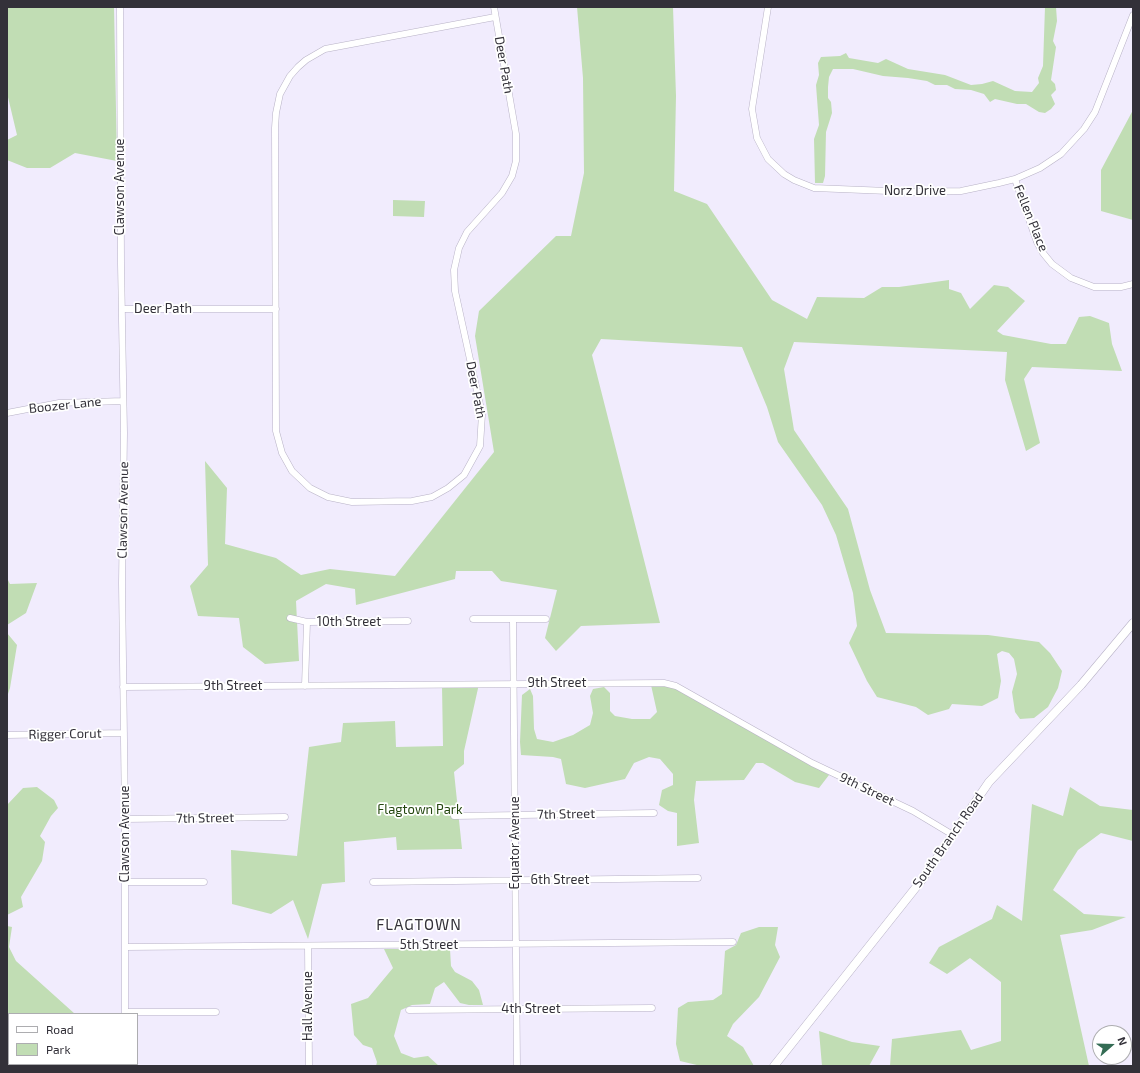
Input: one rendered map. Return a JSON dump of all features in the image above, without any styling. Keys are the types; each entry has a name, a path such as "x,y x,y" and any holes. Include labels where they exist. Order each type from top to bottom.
{"street":[{"name":"Clawson Avenue","path":"120,7 125,1013"},
{"name":"Deer Path","path":"494,7 518,148 513,172 508,184 496,200 467,232 456,259 454,270 455,291 482,414 480,446 464,475 448,488 432,497 403,502 352,502 338,500 318,493 299,479 282,453 276,431 276,113 280,94 290,76 306,60 335,46 495,17"},
{"name":"Norz Drive","path":"768,7 754,94 753,123 762,149 774,166 784,174 803,185 814,188 925,192 961,191 1015,179 1040,168 1061,154 1084,129 1095,112 1133,15"},
{"name":"Fellen Place","path":"1015,179 1037,242 1043,253 1052,264 1071,278 1094,287 1121,287 1133,284"},
{"name":"Deer Path","path":"122,309 276,309"},
{"name":"Boozer Lane","path":"7,413 59,403 123,400"},
{"name":"10th Street","path":"290,618 307,622 408,621"},
{"path":"473,619 546,619"},
{"name":"Equator Avenue","path":"513,620 517,1066"},
{"path":"305,686 307,622"},
{"name":"South Branch Road","path":"774,1066 921,881 980,795 1000,769 1081,685 1133,623"},
{"name":"9th Street","path":"123,687 514,683 653,683 676,686 812,763 928,819 953,835"},
{"name":"Rigger Corut","path":"7,734 124,733"},
{"name":"7th Street","path":"454,816 654,813"},
{"name":"7th Street","path":"125,819 285,817"},
{"name":"6th Street","path":"373,882 515,879 698,878"},
{"path":"125,882 204,882"},
{"name":"5th Street","path":"125,947 733,942"},
{"name":"Hall Avenue","path":"308,946 309,1066"},
{"name":"4th Street","path":"409,1010 652,1008"},
{"path":"125,1013 216,1012"}],"green space":[{"path":"7,7 114,7 117,161 75,153 50,168 27,168 7,160 7,140 17,135 7,93"},
{"path":"577,7 673,7 676,96 674,191 707,204 772,300 807,319 817,297 864,298 882,287 899,287 949,280 949,289 961,293 970,309 994,285 1008,287 1025,301 997,331 1003,335 1051,344 1066,344 1079,317 1090,316 1109,323 1112,344 1122,371 1032,367 1024,379 1040,443 1026,451 1005,380 1007,352 794,342 784,369 794,430 848,509 870,590 886,633 988,635 1039,642 1050,653 1062,671 1058,688 1048,707 1034,718 1020,719 1015,712 1012,692 1017,674 1014,659 1009,653 1002,651 997,654 1001,681 998,698 982,706 952,704 949,709 928,715 916,707 877,697 867,681 849,643 857,626 853,593 836,535 822,505 778,442 767,407 742,347 601,339 592,355 660,623 581,626 556,651 545,638 557,590 501,581 492,571 456,571 455,579 356,605 355,589 326,584 296,601 299,661 265,664 243,647 239,618 198,616 190,586 208,565 205,461 227,488 225,544 276,558 301,575 330,569 395,576 494,452 475,336 479,311 556,236 571,236 584,173 583,78"},
{"path":"1045,7 1056,7 1057,21 1053,41 1056,47 1051,80 1055,84 1056,90 1051,95 1055,104 1051,109 1045,113 1039,112 1026,104 1017,104 995,99 990,102 984,94 971,90 955,89 947,85 935,85 927,81 883,76 853,69 833,69 829,77 828,87 828,98 831,102 832,113 826,132 825,176 823,183 815,183 814,139 819,125 816,85 819,75 818,63 821,57 840,56 846,53 849,58 878,63 886,59 908,69 945,75 971,85 993,81 1015,91 1032,92 1039,83 1038,78 1043,66"},
{"path":"1133,110 1133,220 1101,211 1101,170"},
{"path":"393,200 425,201 424,217 393,216"},
{"path":"7,578 10,584 37,583 26,613 7,625"},
{"path":"7,633 17,645 10,688 7,697"},
{"name":"Flagtown Park","path":"479,684 464,751 464,764 454,772 462,849 397,850 396,837 344,842 345,882 322,884 308,939 293,900 271,914 232,904 231,850 297,856 309,747 341,742 343,723 395,721 396,747 443,746 442,686"},
{"path":"651,685 665,685 677,689 829,775 819,788 795,782 763,763 756,763 744,780 696,781 694,800 699,843 677,846 677,813 668,811 659,805 662,790 673,785 673,774 660,759 649,757 634,763 625,779 585,788 566,784 561,759 521,755 520,742 522,695 530,689 533,696 534,729 537,739 553,742 573,735 590,725 593,713 590,696 593,689 604,687 610,693 610,711 615,716 632,719 650,719 657,712"},
{"path":"37,787 54,800 58,808 51,816 40,836 45,842 42,861 21,897 23,907 7,915 7,805 23,788"},
{"path":"1070,787 1100,806 1133,810 1133,841 1101,833 1078,850 1053,890 1084,914 1126,917 1092,930 1060,935 1089,1066 890,1066 892,1039 961,1030 971,1050 1001,1041 1001,982 970,958 947,974 929,963 939,947 992,919 997,905 1022,921 1032,804 1063,816"},
{"path":"7,926 12,927 9,947 16,961 74,1013 8,1013 7,1040"},
{"path":"759,927 778,927 775,945 780,957 759,997 733,1024 727,1036 743,1047 754,1066 701,1066 680,1061 676,1044 678,1008 688,1002 713,1000 722,994 725,951 736,945 741,933"},
{"path":"384,949 450,949 451,966 455,972 472,981 479,990 483,1005 469,1005 460,1003 444,982 435,988 430,1004 412,1005 401,1010 394,1036 401,1053 414,1058 428,1056 439,1066 376,1066 377,1062 372,1048 363,1045 354,1035 351,1004 368,998 393,968"},
{"path":"819,1031 852,1042 880,1046 869,1066 822,1066"}],"district":[{"name":"FLAGTOWN","path":"419,925"}]}
